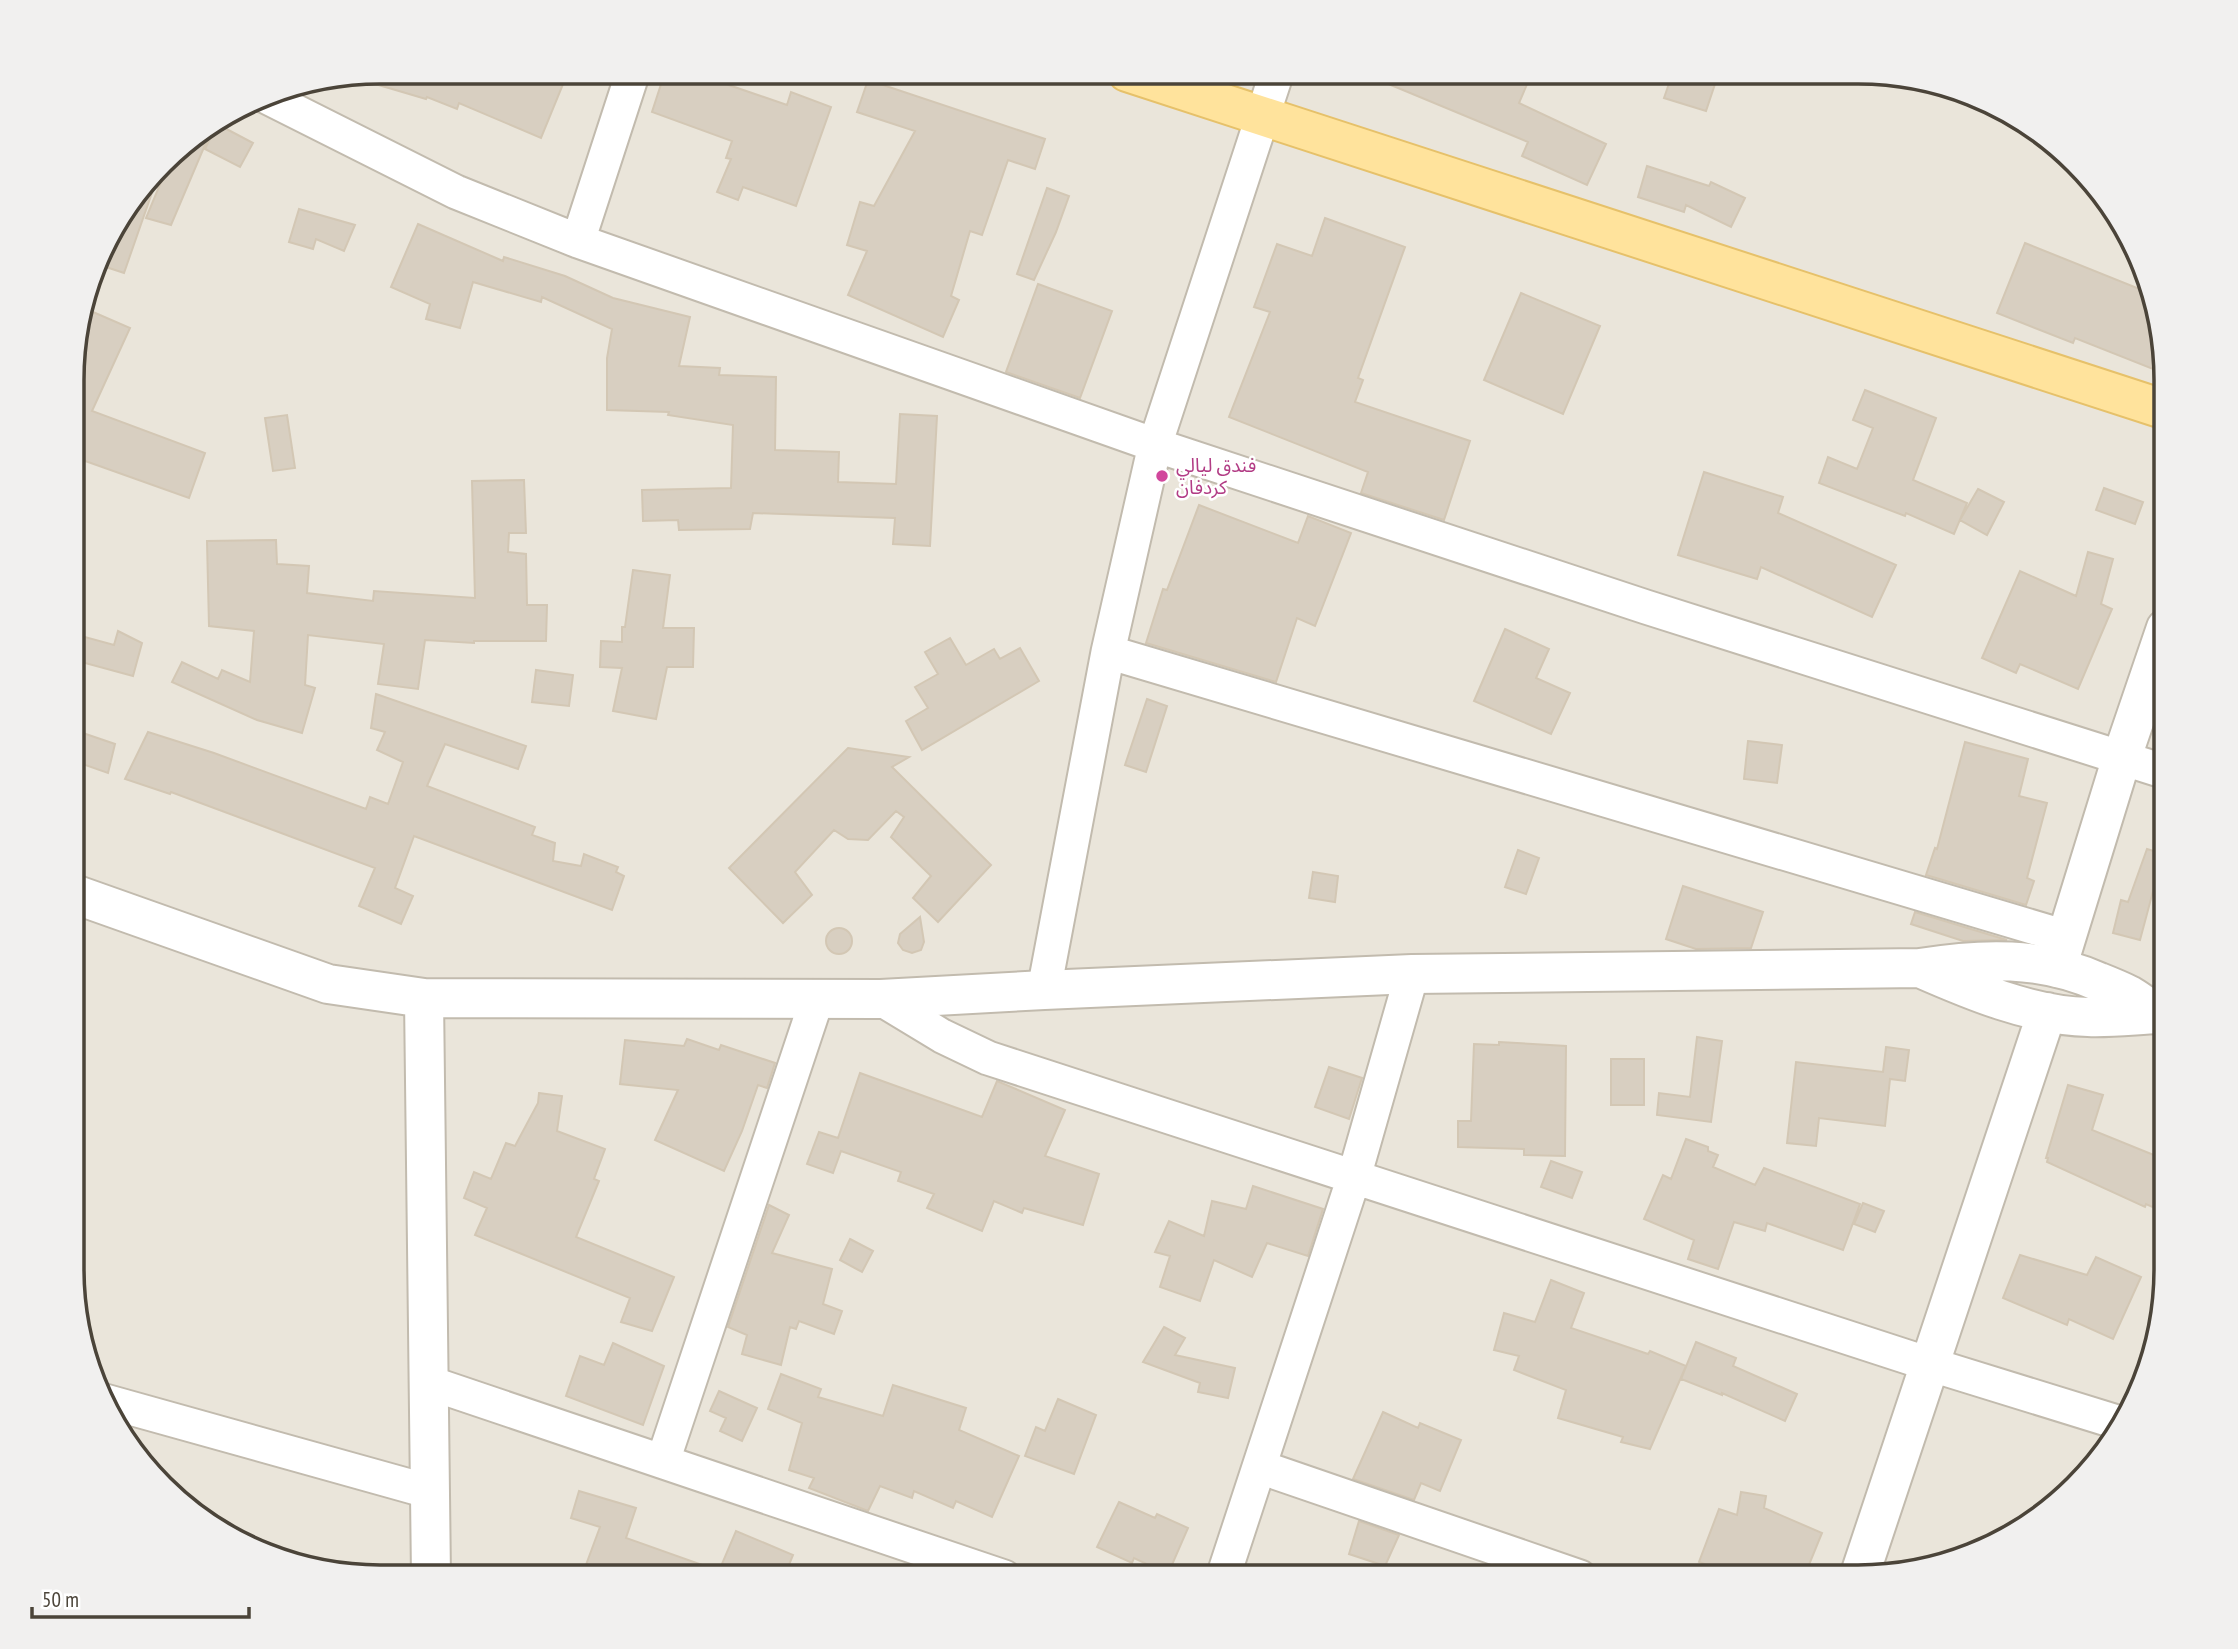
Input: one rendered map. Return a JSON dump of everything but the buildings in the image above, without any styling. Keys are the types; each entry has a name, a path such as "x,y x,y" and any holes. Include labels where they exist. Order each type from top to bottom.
{"main road":[{"path":"1164,84 2154,406"}],"street":[{"path":"578,241 629,84"},
{"path":"1044,990 1108,652 1155,445 1273,84"},
{"path":"278,103 456,192 578,241 1155,445 1646,607 2154,768"},
{"path":"1108,652 2062,953 2091,978 2128,994 2154,1010"},
{"path":"2062,953 2122,757 2154,663"},
{"path":"84,898 328,984 424,999 881,999 1412,974 1920,968 2062,953"},
{"path":"1920,968 1969,989 2048,1012 2087,1017 2154,1015"},
{"path":"1227,1565 1354,1177 1412,974"},
{"path":"424,999 431,1565"},
{"path":"663,1461 817,999"},
{"path":"881,999 942,1036 989,1058 1929,1364 2112,1420"},
{"path":"1863,1565 2048,1012"},
{"path":"430,1383 969,1565"},
{"path":"117,1404 431,1492"},
{"path":"1260,1467 1545,1565"}],"shaded area":[{"path":"1858,84 1916,90 1953,100 2006,124 2038,145 2067,171 2093,200 2123,249 2144,304 2154,380 2153,1288 2148,1327 2138,1364 2114,1417 2093,1449 2067,1478 2038,1504 1989,1534 1934,1555 1858,1565 380,1565 322,1559 285,1549 232,1525 200,1504 158,1464 124,1417 107,1382 94,1345 85,1288 84,380 87,342 94,304 115,249 145,200 171,171 200,145 249,115 304,94 361,85"}],"place":[{"name":"فندق ليالي كردفان","path":"1162,476"}]}
